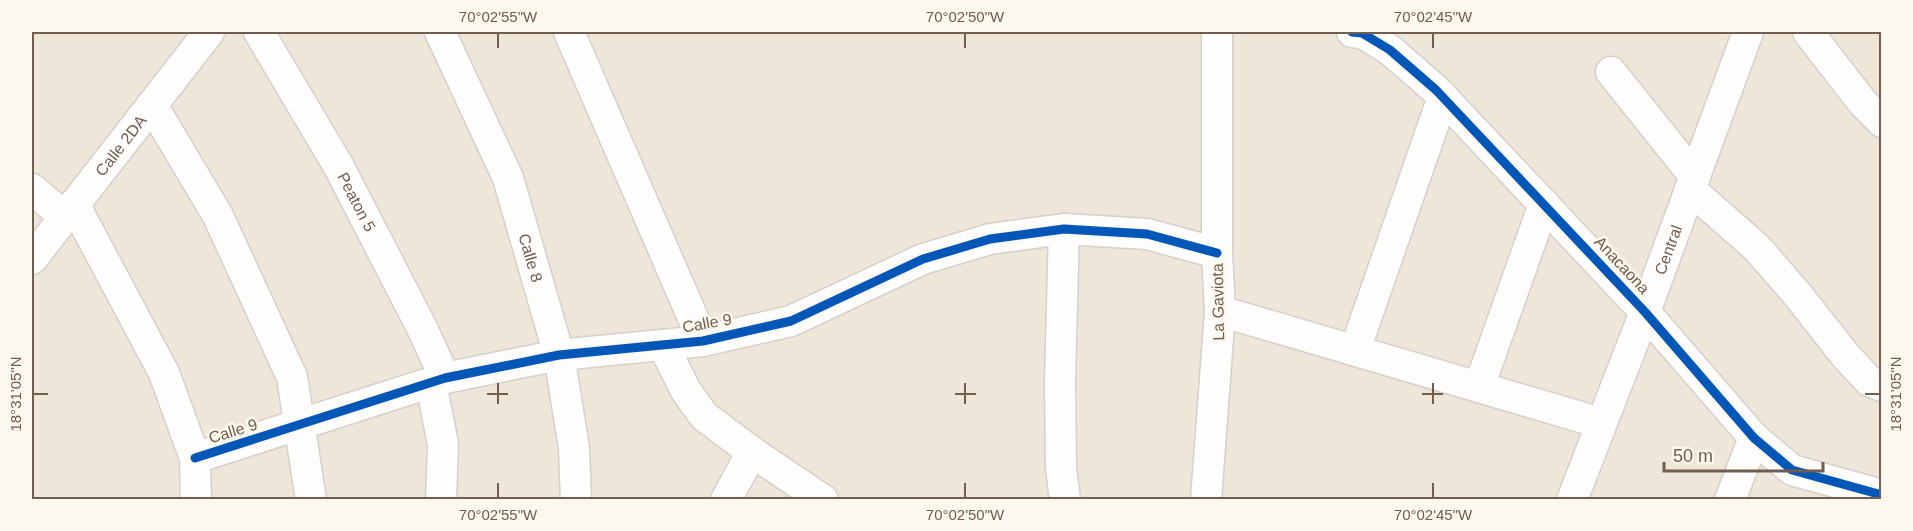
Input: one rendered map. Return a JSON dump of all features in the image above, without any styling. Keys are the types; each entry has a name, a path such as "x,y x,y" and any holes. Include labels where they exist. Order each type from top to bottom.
{"street":[{"name":"Calle 2DA","path":"32,259 209,32"},
{"name":"Peaton 5","path":"259,32 339,167 422,328 438,381 443,444 441,500"},
{"name":"Calle 8","path":"440,32 508,178 559,355 574,448 576,500"},
{"path":"568,32 703,341"},
{"name":"La Gaviota","path":"1206,500 1220,311 1217,253 1216,32"},
{"name":"Anacaona","path":"1352,32 1362,33 1390,50 1443,97 1646,312 1754,438 1792,470 1881,495"},
{"name":"Central","path":"1572,500 1646,312 1748,32"},
{"path":"1808,32 1863,103 1881,122"},
{"path":"1611,72 1693,183 1757,248 1869,381 1881,386"},
{"path":"1354,350 1443,97"},
{"path":"152,105 218,216 292,377 311,500"},
{"path":"32,189 70,211 164,373 195,458 196,500"},
{"path":"1479,387 1544,204"},
{"path":"1064,229 1060,381 1061,468 1065,500"},
{"name":"Calle 9","path":"195,458 438,381 559,355 703,341 791,321 923,259 990,239 1064,229 1148,234 1217,253"},
{"path":"1220,311 1601,423"},
{"path":"663,345 686,391 704,416 823,500"},
{"path":"1730,500 1754,438"},
{"path":"726,500 752,452"}],"shaded area":[{"path":"32,32 1881,32 1881,499 32,499"}],"cycle path":[{"path":"1352,32 1362,33 1390,50 1436,90 1645,312 1754,438 1792,470 1882,495"},
{"path":"195,458 445,378 559,355 703,341 791,321 923,259 990,239 1064,229 1147,234 1217,253"}]}
